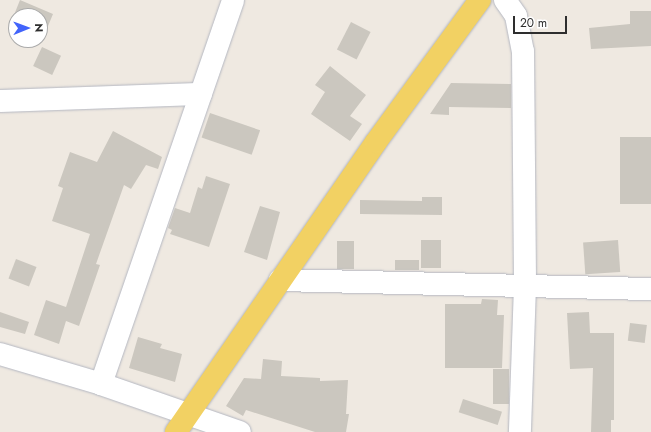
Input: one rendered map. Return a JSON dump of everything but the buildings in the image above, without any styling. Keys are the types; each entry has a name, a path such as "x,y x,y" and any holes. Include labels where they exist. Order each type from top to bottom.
{"main road":[{"path":"176,432 376,142 480,0"}],"street":[{"path":"101,384 233,0"},
{"path":"505,0 516,16 522,32 523,50 525,286 520,432"},
{"path":"0,101 201,94"},
{"path":"280,280 651,289"},
{"path":"0,354 101,384 240,432"}]}
